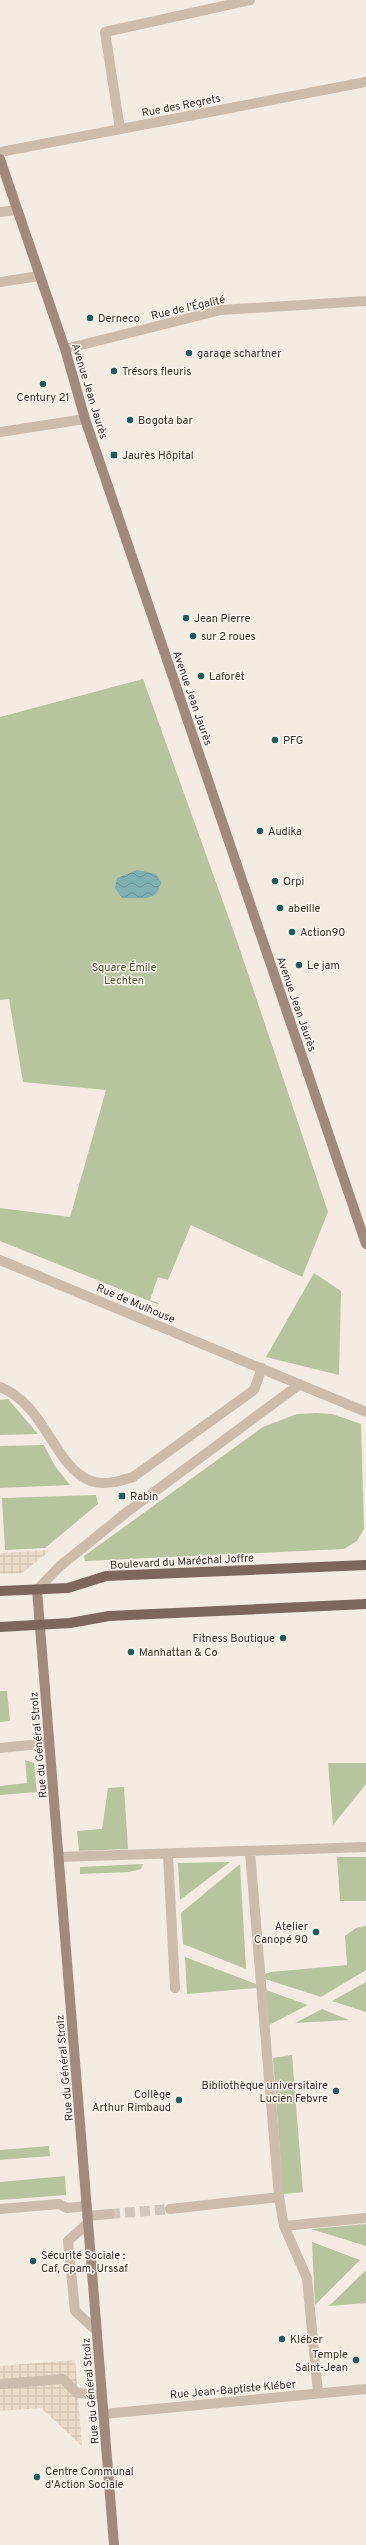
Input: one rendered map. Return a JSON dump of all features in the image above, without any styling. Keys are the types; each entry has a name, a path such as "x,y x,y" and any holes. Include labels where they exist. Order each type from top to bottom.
{"main road":[{"name":"Avenue Jean Jaurès","path":"0,159 65,349 85,419 366,1244"},
{"name":"Boulevard du Maréchal Joffre","path":"0,1592 68,1588 106,1576 366,1564"},
{"name":"Rue du Général Strolz","path":"37,1590 114,2545"},
{"path":"0,1626 70,1623 108,1616 366,1604"}],"street":[{"path":"120,129 118,105 105,32 250,0"},
{"name":"Rue des Regrets","path":"0,152 366,82"},
{"path":"0,212 17,210"},
{"path":"0,282 39,276"},
{"name":"Rue de l'Égalité","path":"65,349 221,310 366,301"},
{"path":"0,432 85,419"},
{"name":"Rue de Mulhouse","path":"0,1260 366,1412"},
{"path":"0,1387 13,1392 25,1402 73,1469 91,1481 113,1483 133,1476 254,1390 262,1368"},
{"path":"37,1590 60,1566 116,1521 300,1384"},
{"path":"0,1748 49,1743"},
{"path":"59,1857 250,1852 318,1847 366,1847"},
{"path":"250,1852 279,2197 284,2226 307,2278 318,2393"},
{"path":"168,1855 175,1988"},
{"path":"170,2209 279,2197"},
{"path":"0,2209 59,2204 87,2215 110,2214"},
{"path":"87,2215 68,2242 75,2311 97,2331"},
{"path":"284,2226 366,2218"},
{"path":"0,2384 62,2379 77,2393 102,2395"},
{"name":"Rue Jean-Baptiste Kléber","path":"103,2414 366,2389"}],"green space":[{"name":"Square Émile Lechten","path":"143,679 236,938 328,1212 302,1277 191,1225 168,1280 158,1277 150,1300 159,1303 157,1304 0,1241 0,1208 70,1217 106,1090 23,1082 9,999 0,1000 0,717"},
{"path":"314,1273 341,1291 339,1375 266,1357"},
{"path":"8,1399 38,1434 0,1435 0,1400"},
{"path":"297,1414 332,1414 361,1424 364,1529 357,1541 344,1549 85,1561 84,1556 263,1427"},
{"path":"44,1445 55,1466 70,1485 0,1488 0,1446"},
{"path":"96,1495 98,1504 45,1548 5,1550 2,1498"},
{"path":"0,1691 7,1691 10,1721 0,1722"},
{"path":"25,1760 34,1763 37,1792 0,1795 0,1786 27,1783"},
{"path":"328,1763 366,1763 366,1784 333,1825"},
{"path":"124,1787 128,1849 79,1851 77,1831 102,1829 108,1788"},
{"path":"337,1857 366,1857 366,1901 340,1901"},
{"path":"230,1862 180,1900 178,1863"},
{"path":"143,1864 141,1869 129,1872 80,1874 80,1867"},
{"path":"240,1864 246,1969 183,1944 181,1913"},
{"path":"366,1926 366,1970 321,1997 265,1979 265,1974 271,1972 347,1965 345,1936 356,1928"},
{"path":"185,1957 256,1984 257,1988 187,1994"},
{"path":"366,1982 366,2012 332,2001"},
{"path":"266,1990 308,2005 269,2025"},
{"path":"322,2009 349,2020 295,2023"},
{"path":"292,2055 303,2192 283,2194 273,2058"},
{"path":"49,2146 50,2156 0,2160 0,2150"},
{"path":"65,2176 66,2195 0,2200 0,2182"},
{"path":"366,2224 366,2246 311,2229"},
{"path":"312,2242 360,2260 315,2305"},
{"path":"366,2270 366,2303 329,2306"}],"shaded area":[{"path":"51,1550 22,1573 0,1574 0,1553"},
{"path":"75,2360 82,2446 41,2408 0,2411 0,2366"}],"water":[{"path":"137,870 156,874 161,882 159,889 156,894 146,898 122,898 115,888 117,878"}],"tunnel":[{"path":"110,2214 170,2209"}],"place":[{"name":"Derneco","path":"90,318"},
{"name":"garage schartner","path":"189,353"},
{"name":"Trésors fleuris","path":"114,371"},
{"name":"Century 21","path":"43,384"},
{"name":"Bogota bar","path":"130,420"},
{"name":"Jaurès Hôpital","path":"114,455"},
{"name":"Jean Pierre","path":"186,618"},
{"name":"sur 2 roues","path":"193,636"},
{"name":"Laforêt","path":"201,676"},
{"name":"PFG","path":"275,740"},
{"name":"Audika","path":"260,831"},
{"name":"Orpi","path":"275,881"},
{"name":"abeille","path":"280,908"},
{"name":"Action90","path":"292,932"},
{"name":"Le jam","path":"299,965"},
{"name":"Rabin","path":"122,1496"},
{"name":"Fitness Boutique","path":"283,1638"},
{"name":"Manhattan & Co","path":"131,1652"},
{"name":"Atelier Canopé 90","path":"316,1932"},
{"name":"Bibliothèque universitaire Lucien Febvre","path":"336,2091"},
{"name":"Collège Arthur Rimbaud","path":"179,2100"},
{"name":"Sécurité Sociale : Caf, Cpam, Urssaf","path":"33,2261"},
{"name":"Kléber","path":"282,2339"},
{"name":"Temple Saint-Jean","path":"356,2360"},
{"name":"Centre Communal d'Action Sociale","path":"37,2477"}]}
